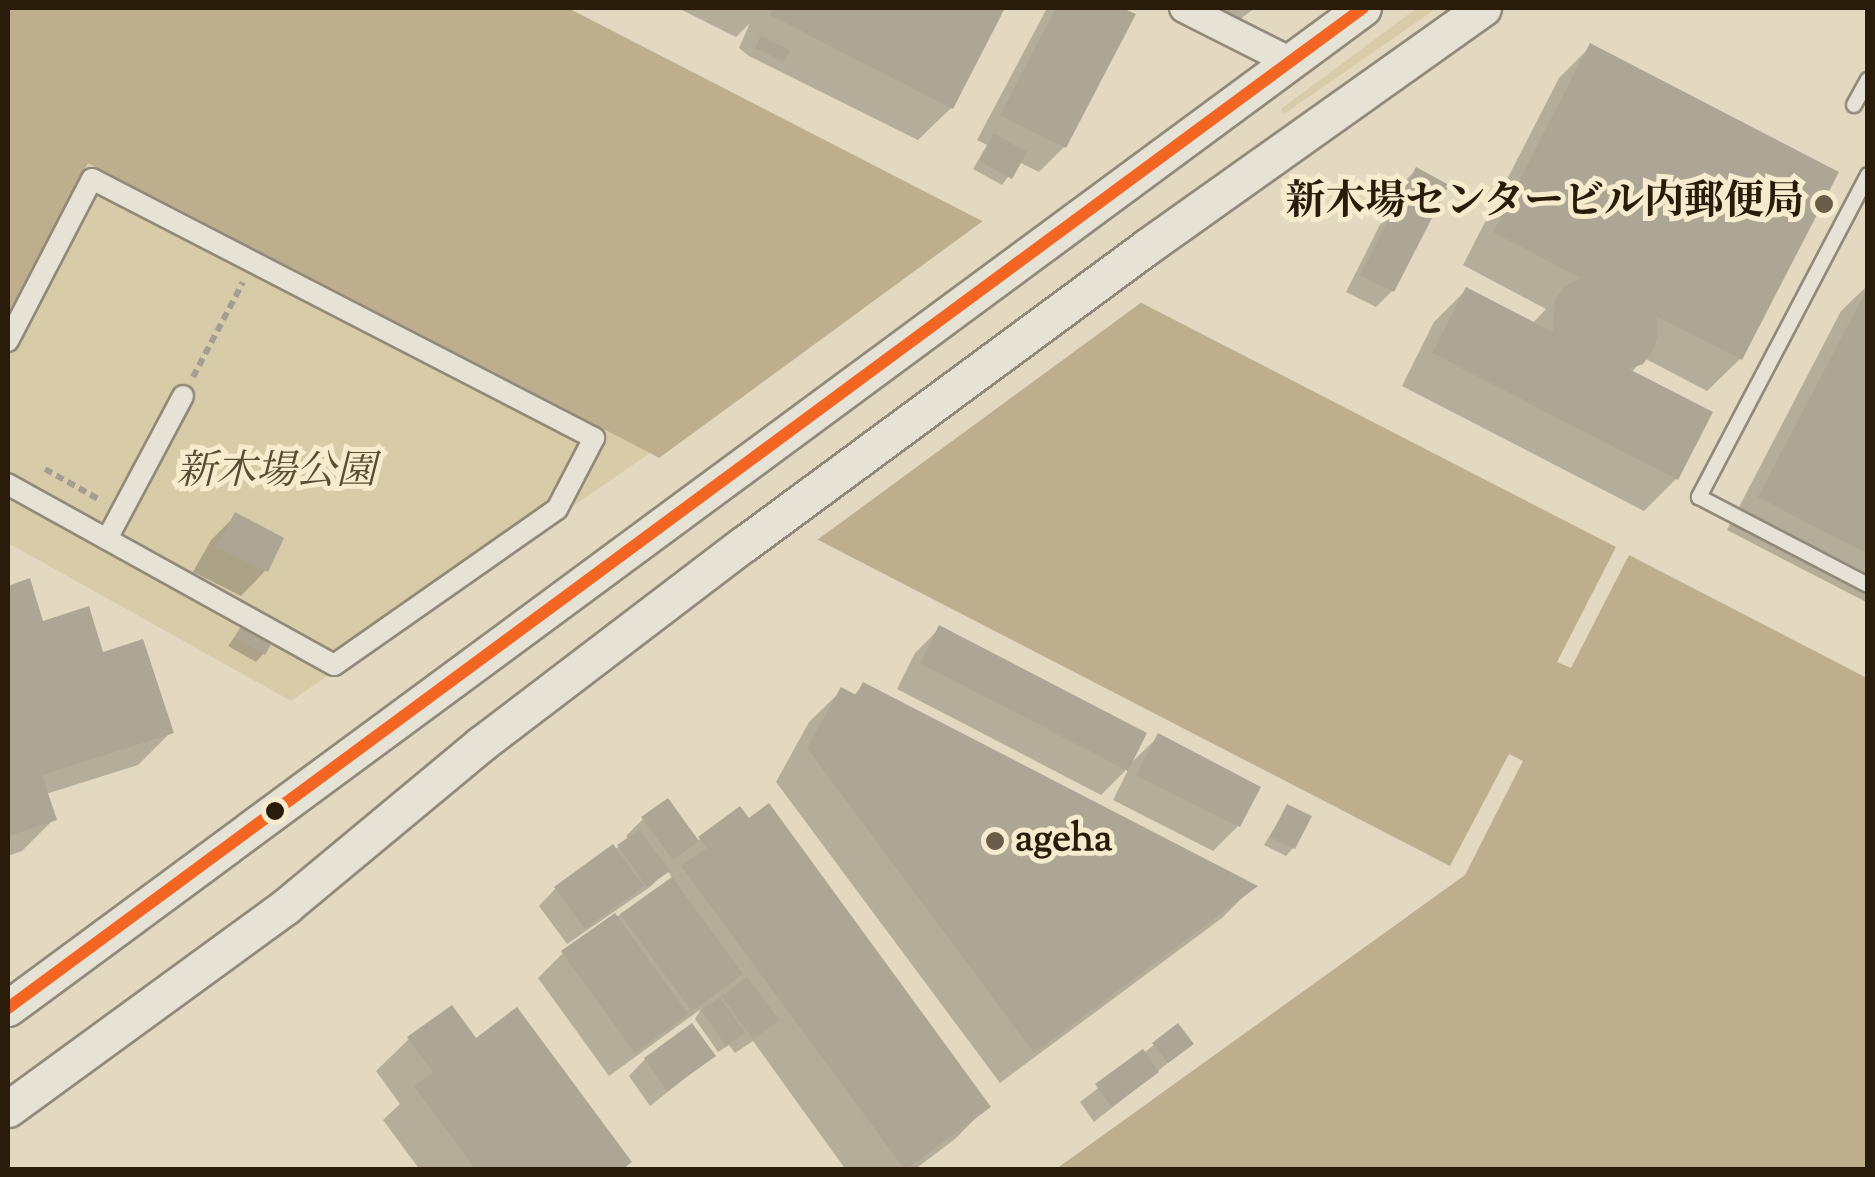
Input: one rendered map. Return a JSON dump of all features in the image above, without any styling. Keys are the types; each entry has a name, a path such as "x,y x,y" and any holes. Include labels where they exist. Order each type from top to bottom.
{"street":[{"path":"1184,8 1291,62"},
{"path":"8,1008 1363,8"},
{"path":"8,1109 286,906 481,744 744,544 1148,246 1483,8"},
{"path":"8,341 92,179 594,438 557,509 334,664 8,484"},
{"path":"107,539 183,396"}],"lane":[{"path":"1854,105 1868,80"},
{"path":"1868,175 1700,497 1868,585"}],"path":[{"path":"183,396 254,262"},
{"path":"39,466 122,512"}],"green space":[{"path":"1417,8 1437,8 1284,114 1281,109"},
{"name":"新木場公園","path":"87,162 650,453 291,701 8,543 8,315"}],"shaded area":[{"path":"8,8 568,8 1616,547 1557,662 1571,668 1629,555 1867,678 1867,1169 1056,1169 1465,875 1523,761 1509,754 1450,866 88,163 8,315"}],"pier":[{"path":"987,218 1146,299 813,543 655,461"}],"building":[{"path":"773,8 1005,8 953,109 770,15"},
{"path":"1056,8 1122,8 1136,14 1066,148 1000,115"},
{"path":"761,35 790,50 784,62 755,48"},
{"path":"1590,43 1839,172 1742,360 1656,316 1658,334 1653,350 1643,364 1629,369 1713,412 1678,480 1432,353 1466,287 1553,332 1555,300 1565,286 1581,278 1493,232"},
{"path":"994,134 1027,152 1012,179 979,161"},
{"path":"1416,167 1449,185 1394,292 1360,275"},
{"path":"1868,287 1868,554 1758,497"},
{"path":"235,512 284,538 268,572 216,547"},
{"path":"30,578 43,621 89,606 103,652 143,639 174,733 42,775 57,820 8,836 8,586"},
{"path":"244,621 274,639 265,655 234,638"},
{"path":"939,625 1147,733 1128,771 920,663"},
{"path":"863,682 1258,886 1034,1053 807,748 841,687 856,695"},
{"path":"1158,733 1261,787 1240,827 1136,775"},
{"path":"668,798 699,841 673,860 641,817"},
{"path":"769,803 991,1107 905,1170 681,866 707,848 698,837 740,806 749,818"},
{"path":"1287,804 1312,816 1295,849 1270,837"},
{"path":"639,830 670,871 647,887 617,845"},
{"path":"613,844 644,886 585,929 554,887"},
{"path":"672,877 743,974 692,1011 620,914"},
{"path":"615,913 688,1014 635,1053 561,951"},
{"path":"747,977 779,1020 753,1039 722,997"},
{"path":"720,997 745,1033 726,1046 701,1010"},
{"path":"452,1005 476,1038 517,1007 632,1162 622,1170 476,1170 414,1086 433,1072 407,1037"},
{"path":"692,1023 716,1056 667,1091 644,1058"},
{"path":"1178,1023 1194,1044 1168,1063 1152,1043"},
{"path":"1143,1049 1159,1072 1112,1107 1095,1084"}],"transit line":[{"path":"8,1008 1363,8"}],"place":[{"name":"新木場センタービル内郵便局","path":"1824,204"},
{"name":"ageha","path":"995,841"}]}
